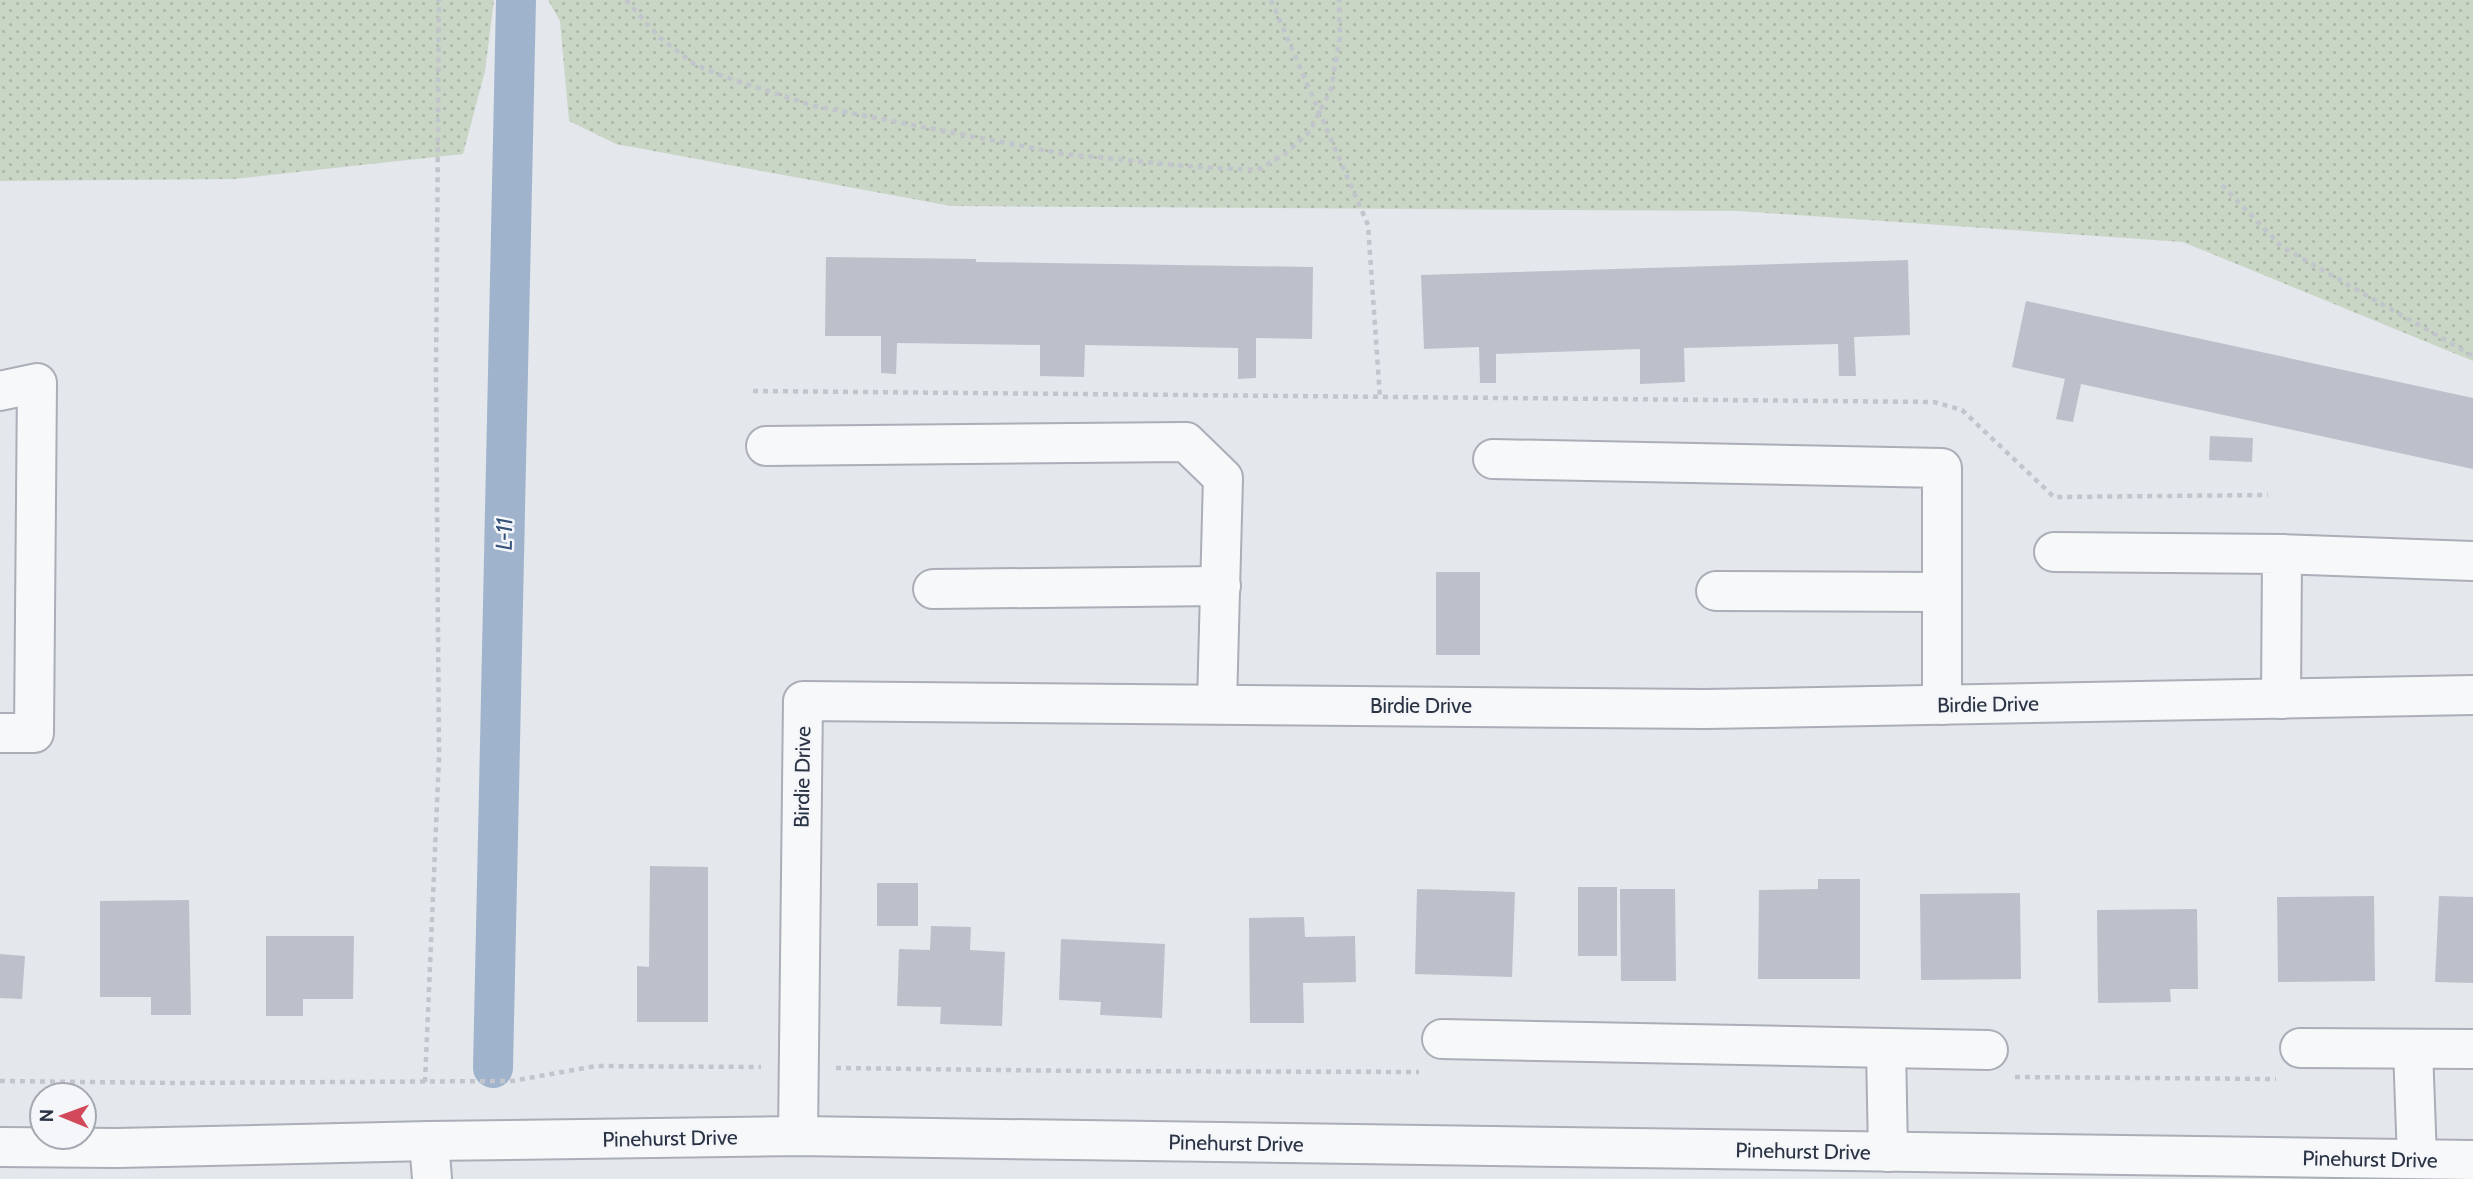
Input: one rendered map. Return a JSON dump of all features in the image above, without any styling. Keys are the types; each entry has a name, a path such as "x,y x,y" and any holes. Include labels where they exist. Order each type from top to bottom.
{"street":[{"path":"0,391 37,383 34,733 0,733"},
{"path":"766,446 1185,442 1223,478 1217,704"},
{"path":"1493,459 1942,468 1942,705"},
{"path":"2054,552 2282,554 2473,561"},
{"path":"2281,699 2282,554"},
{"path":"933,589 1221,586"},
{"path":"1716,591 1942,592"},
{"name":"Birdie Drive","path":"798,1136 803,701 1705,709 2473,695"},
{"path":"1436,1056 1886,1049 2000,1063"},
{"path":"1886,1049 1888,1152"},
{"path":"2413,1049 2417,1160"},
{"path":"2294,1063 2413,1049 2473,1049"},
{"name":"Pinehurst Drive","path":"0,1147 118,1163 429,1141 798,1136 2473,1160"},
{"path":"429,1141 432,1179"}],"path":[{"path":"425,1082 439,757 436,376 439,0"},
{"path":"626,0 659,37 694,64 814,106 1064,155 1257,170 1285,154 1310,131 1331,89 1340,36 1339,0"},
{"path":"1271,0 1368,225 1380,398"},
{"path":"2222,185 2282,247 2473,356"},
{"path":"752,391 1934,402 1962,410 2053,497 2268,495"},
{"path":"0,1081 512,1082 596,1066 1084,1071 1436,1056"},
{"path":"2000,1063 2294,1063"}],"green space":[{"path":"0,0 494,0 485,71 463,154 234,179 0,181"},
{"path":"548,0 2473,0 2473,361 2183,242 1738,211 951,206 616,144 569,121 560,21"}],"building":[{"path":"826,257 1313,267 1312,339 1256,338 1256,378 1238,379 1238,348 1085,345 1084,377 1040,376 1040,345 897,343 896,374 881,373 881,336 825,336"},
{"path":"1908,260 1910,335 1854,337 1856,376 1839,376 1838,344 1684,348 1685,382 1640,384 1640,349 1496,354 1496,383 1480,383 1479,347 1424,349 1421,275"},
{"path":"2026,301 2473,398 2473,469 2081,384 2073,422 2056,419 2065,379 2012,367"},
{"path":"2210,436 2253,438 2252,462 2209,460"},
{"path":"1436,572 1480,572 1480,655 1436,655"},
{"path":"650,866 708,867 708,1022 637,1022 637,966 649,967"},
{"path":"1818,879 1860,879 1860,979 1758,979 1759,890 1818,889"},
{"path":"877,883 918,883 918,926 877,926"},
{"path":"1578,887 1617,887 1617,956 1578,956"},
{"path":"1417,889 1515,892 1512,977 1415,974"},
{"path":"1620,889 1675,889 1676,981 1621,981"},
{"path":"2020,893 2021,979 1921,980 1920,894"},
{"path":"2374,896 2375,981 2278,982 2277,897"},
{"path":"2439,896 2473,897 2473,983 2435,982"},
{"path":"189,900 191,1015 151,1015 151,997 100,997 100,901"},
{"path":"2197,909 2198,989 2170,989 2171,1002 2098,1003 2097,910"},
{"path":"1304,917 1305,937 1355,936 1356,982 1303,983 1304,1023 1250,1023 1249,918"},
{"path":"931,926 971,927 970,950 1005,952 1002,1026 940,1024 941,1007 897,1006 899,949 930,950"},
{"path":"266,936 354,936 353,999 303,999 303,1016 266,1016"},
{"path":"1061,939 1165,944 1162,1018 1100,1015 1101,1002 1059,1000"},
{"path":"0,954 25,956 22,999 0,998"}],"waterway":[{"name":"L-11","path":"493,1068 516,0"}]}
